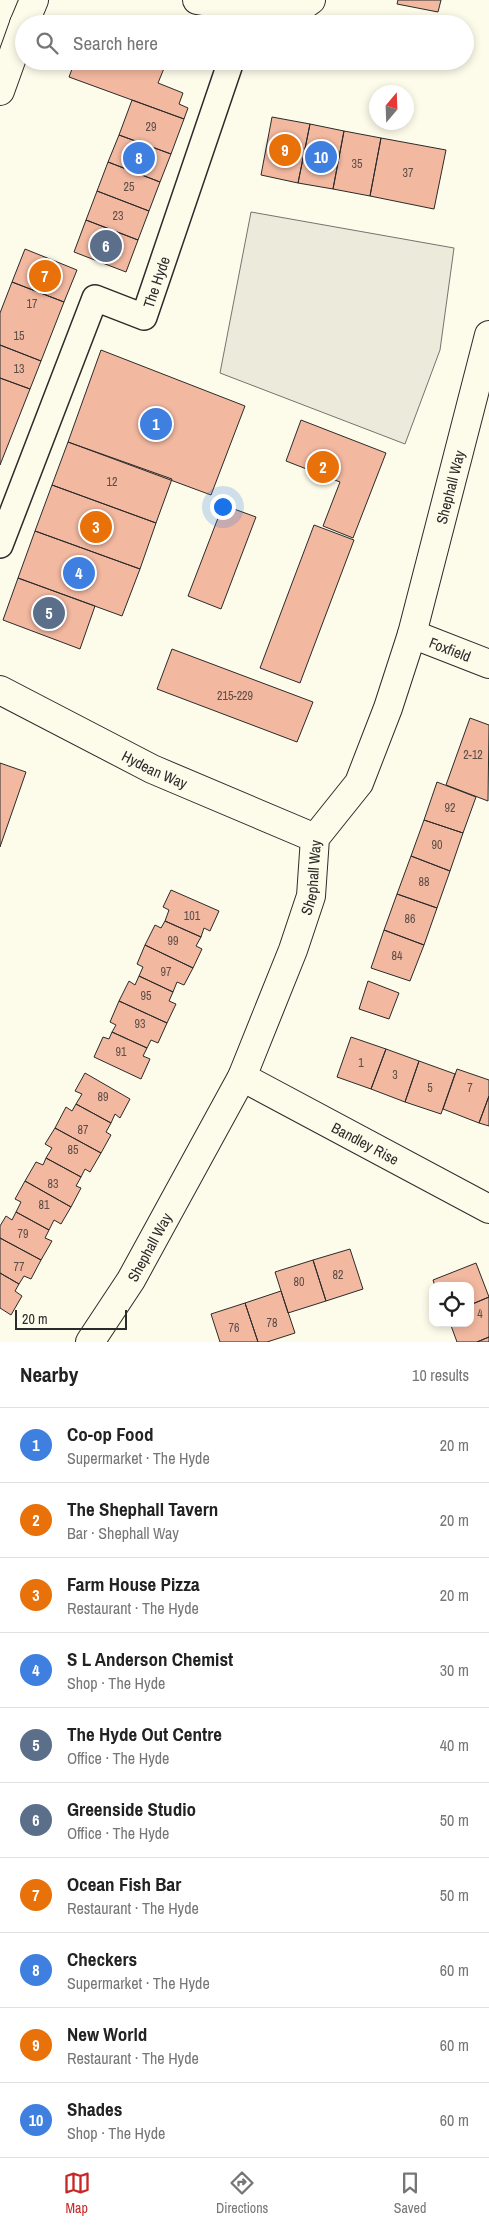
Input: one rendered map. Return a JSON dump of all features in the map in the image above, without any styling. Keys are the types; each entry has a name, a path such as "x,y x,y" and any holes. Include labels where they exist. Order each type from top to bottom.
{"street":[{"path":"28,15 34,0"},
{"path":"197,0 240,15"},
{"path":"265,15 294,12 311,0"},
{"path":"0,91 15,49"},
{"name":"The Hyde","path":"0,545 95,298 144,317 228,70"},
{"name":"Shephall Way","path":"90,1342 131,1280 242,1077 293,950 311,896 315,838 359,783 388,708 412,634 489,335"},
{"name":"Foxfield","path":"412,634 489,664"},
{"name":"Hydean Way","path":"0,690 152,769 315,838"},
{"name":"Bandley Rise","path":"242,1077 489,1209"}],"shaded area":[{"path":"251,212 454,248 440,350 405,444 220,373"}],"building":[{"path":"398,0 441,0 438,12 397,4"},
{"path":"72,70 163,70 158,83 183,93 179,104 188,108 184,119 69,77"},
{"path":"132,100 184,119 171,154 119,135"},
{"path":"272,117 310,124 298,183 261,175"},
{"path":"310,124 344,131 333,189 298,183"},
{"path":"344,131 381,138 370,196 333,189"},
{"path":"119,135 171,154 160,182 108,162"},
{"path":"381,138 446,150 434,209 370,196"},
{"path":"108,162 160,182 149,211 97,191"},
{"path":"97,191 149,211 138,240 86,220"},
{"path":"86,220 138,240 126,272 74,252"},
{"path":"25,249 77,270 64,302 12,282"},
{"path":"12,282 64,302 41,361 0,345 0,313"},
{"path":"0,345 41,361 30,389 0,378"},
{"path":"101,350 245,406 211,495 68,442"},
{"path":"0,378 30,389 0,465"},
{"path":"301,420 386,453 353,538 323,526 340,482 286,461"},
{"path":"68,442 172,479 156,523 52,485"},
{"path":"52,485 156,523 140,569 35,531"},
{"path":"223,505 256,517 221,609 188,596"},
{"path":"314,525 354,540 300,683 260,668"},
{"path":"35,531 140,569 122,616 18,578"},
{"path":"18,578 95,606 80,649 3,620"},
{"path":"172,649 313,702 297,742 157,689"},
{"path":"470,718 489,725 488,801 446,785"},
{"path":"0,763 26,772 0,847"},
{"path":"437,782 476,797 463,833 424,820"},
{"path":"424,820 463,833 450,871 411,856"},
{"path":"411,856 450,871 437,908 397,894"},
{"path":"171,890 219,911 210,931 204,928 201,937 165,921 169,910 163,907"},
{"path":"397,894 437,908 424,945 384,930"},
{"path":"165,921 201,937 196,946 202,949 193,968 145,945 155,925 161,928"},
{"path":"384,930 424,945 410,981 371,968"},
{"path":"145,945 193,968 184,985 177,982 173,992 139,976 143,967 137,964"},
{"path":"139,976 173,992 169,1001 176,1004 167,1023 119,1001 129,981 135,985"},
{"path":"368,981 399,993 389,1019 359,1009"},
{"path":"119,1001 167,1023 158,1043 151,1040 147,1048 112,1032 116,1025 110,1022"},
{"path":"112,1032 147,1048 143,1056 150,1059 141,1079 94,1057 103,1037 109,1039"},
{"path":"351,1037 386,1049 371,1089 337,1077"},
{"path":"386,1049 419,1061 405,1102 371,1089"},
{"path":"419,1061 455,1074 441,1114 405,1102"},
{"path":"457,1069 489,1080 489,1096 479,1123 443,1109"},
{"path":"85,1073 130,1099 120,1118 115,1114 111,1123 76,1104 82,1094 75,1091"},
{"path":"489,1096 489,1126 479,1123"},
{"path":"76,1104 111,1123 106,1132 111,1135 101,1153 55,1128 66,1107 72,1111"},
{"path":"55,1128 101,1153 90,1172 85,1169 81,1177 46,1158 52,1148 45,1144"},
{"path":"46,1158 81,1177 76,1186 81,1188 71,1207 25,1181 36,1162 43,1165"},
{"path":"25,1181 71,1207 61,1224 54,1220 49,1230 16,1212 21,1202 15,1199"},
{"path":"16,1212 49,1230 45,1238 52,1241 41,1260 0,1238 0,1226 6,1216 12,1220"},
{"path":"0,1238 41,1260 31,1279 24,1276 19,1284 0,1273"},
{"path":"350,1249 363,1289 326,1301 313,1260"},
{"path":"313,1260 326,1301 288,1313 275,1272"},
{"path":"476,1263 489,1297 474,1303 474,1282 434,1282 433,1280"},
{"path":"0,1273 19,1284 15,1291 22,1296 11,1315 0,1308"},
{"path":"281,1291 295,1333 267,1342 258,1342 245,1303"},
{"path":"489,1297 489,1337 477,1342 457,1342 451,1327 474,1327 474,1303"},
{"path":"245,1303 258,1342 220,1342 211,1314"},
{"path":"489,1337 489,1342 477,1342"}],"place":[{"name":"New World","path":"285,150"},
{"name":"Shades","path":"321,157"},
{"name":"Checkers","path":"139,158"},
{"name":"Greenside Studio","path":"106,246"},
{"name":"Ocean Fish Bar","path":"45,276"},
{"name":"Co-op Food","path":"156,424"},
{"name":"The Shephall Tavern","path":"323,467"},
{"name":"Farm House Pizza","path":"96,527"},
{"name":"S L Anderson Chemist","path":"79,573"},
{"name":"The Hyde Out Centre","path":"49,613"}]}
